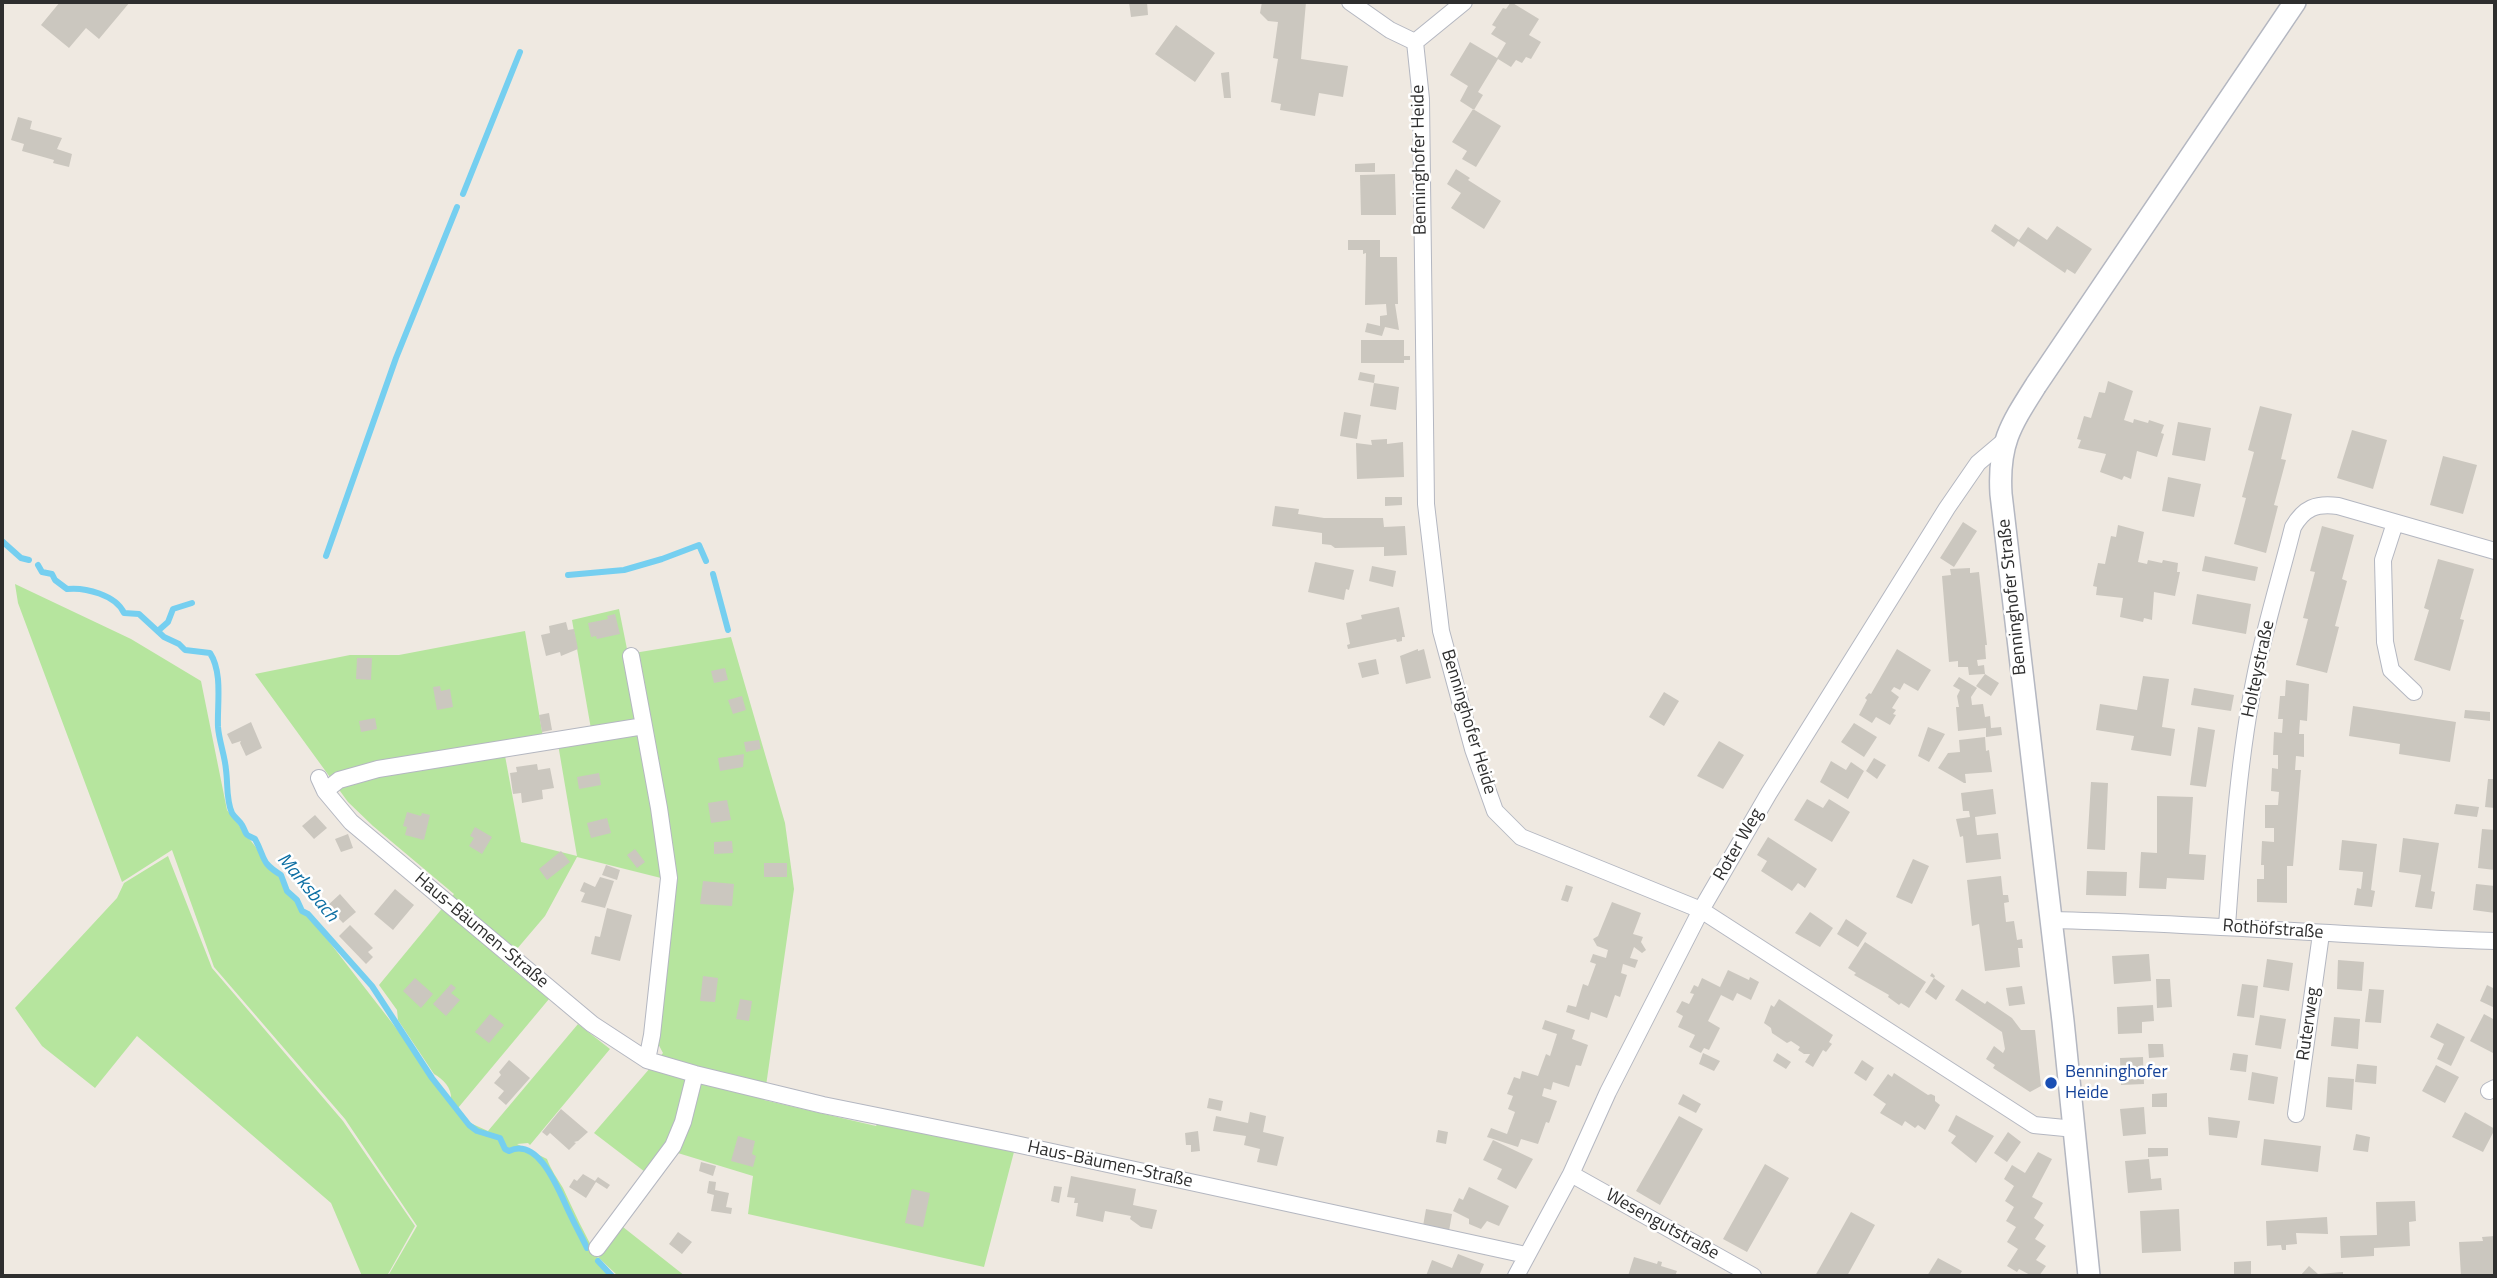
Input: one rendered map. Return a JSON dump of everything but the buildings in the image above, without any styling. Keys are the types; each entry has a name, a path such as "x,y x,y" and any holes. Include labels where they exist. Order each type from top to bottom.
{"main road":[{"name":"Benninghofer Straße","path":"2089,1276 2075,1129 2001,494 2000,460 2004,441 2017,416 2078,321 2295,2"}],"street":[{"path":"1350,2 1390,30 1415,42 1464,2"},
{"name":"Benninghofer Heide","path":"1415,42 1421,99 1426,504 1441,631 1473,749 1495,811 1521,836 1701,910 2034,1125 2075,1129"},
{"name":"Roter Weg","path":"1516,1276 1571,1174 1608,1092 1701,910 1769,793 1947,508 1978,463 2004,441"},
{"name":"Holteystraße","path":"2227,926 2235,815 2256,669 2292,527 2306,510 2326,504 2495,551"},
{"path":"2395,523 2383,560 2385,642 2391,670 2414,692"},
{"path":"631,656 669,878 656,1008 647,1060"},
{"name":"Haus-Bäumen-Straße","path":"644,726 378,769 322,784 351,822 371,840 592,1024 647,1060 823,1105 1526,1255"},
{"name":"Rothöfstraße","path":"2051,920 2227,926 2321,934 2495,941"},
{"name":"Ruterweg","path":"2296,1114 2321,934"},
{"path":"597,1248 673,1146 683,1122 695,1074"},
{"name":"Wesengutstraße","path":"1571,1174 1753,1276"}],"green space":[{"path":"15,584 131,639 201,681 227,810 451,1099 444,1081 434,1074 398,1020 397,1010 379,985 454,894 348,802 255,674 350,655 399,655 525,631 543,737 503,745 521,842 577,856 558,744 591,729 572,620 619,609 628,654 731,637 785,823 794,889 764,1100 876,1126 880,1119 1015,1148 984,1267 748,1214 753,1176 668,1150 649,1175 594,1133 663,1053 655,1038 665,879 577,857 545,916 505,963 549,999 458,1108 468,1122 488,1131 578,1024 610,1049 530,1145 517,1144 547,1159 598,1258 623,1227 685,1276 618,1276 599,1258 609,1276 388,1276 417,1226 345,1119 214,967 172,850 122,882 18,603"},
{"path":"168,856 212,968 343,1121 415,1226 387,1276 362,1276 331,1203 137,1036 95,1088 42,1046 15,1008 117,898 124,883"}],"waterway":[{"path":"463,194 520,52"},
{"path":"326,556 396,358 457,207"},
{"name":"Marksbach","path":"2,541 21,558 29,560"},
{"path":"568,575 624,570 699,545 706,561"},
{"name":"Marksbach","path":"38,565 42,572 52,574 55,580 67,589 82,589 99,594 114,601 124,613 139,614 164,637 185,650 210,653 217,670 218,727 232,813 246,834 255,839 266,863 281,875 287,891 297,900 302,911 308,914 372,986 432,1078 469,1125 477,1131 500,1138 505,1149 509,1151 520,1149 539,1159 554,1181 587,1248"},
{"path":"713,574 728,630"},
{"path":"159,630 168,622 173,609 192,603"},
{"name":"Marksbach","path":"598,1261 612,1276"}],"place":[{"name":"Benninghofer Heide","path":"2051,1083"}]}
